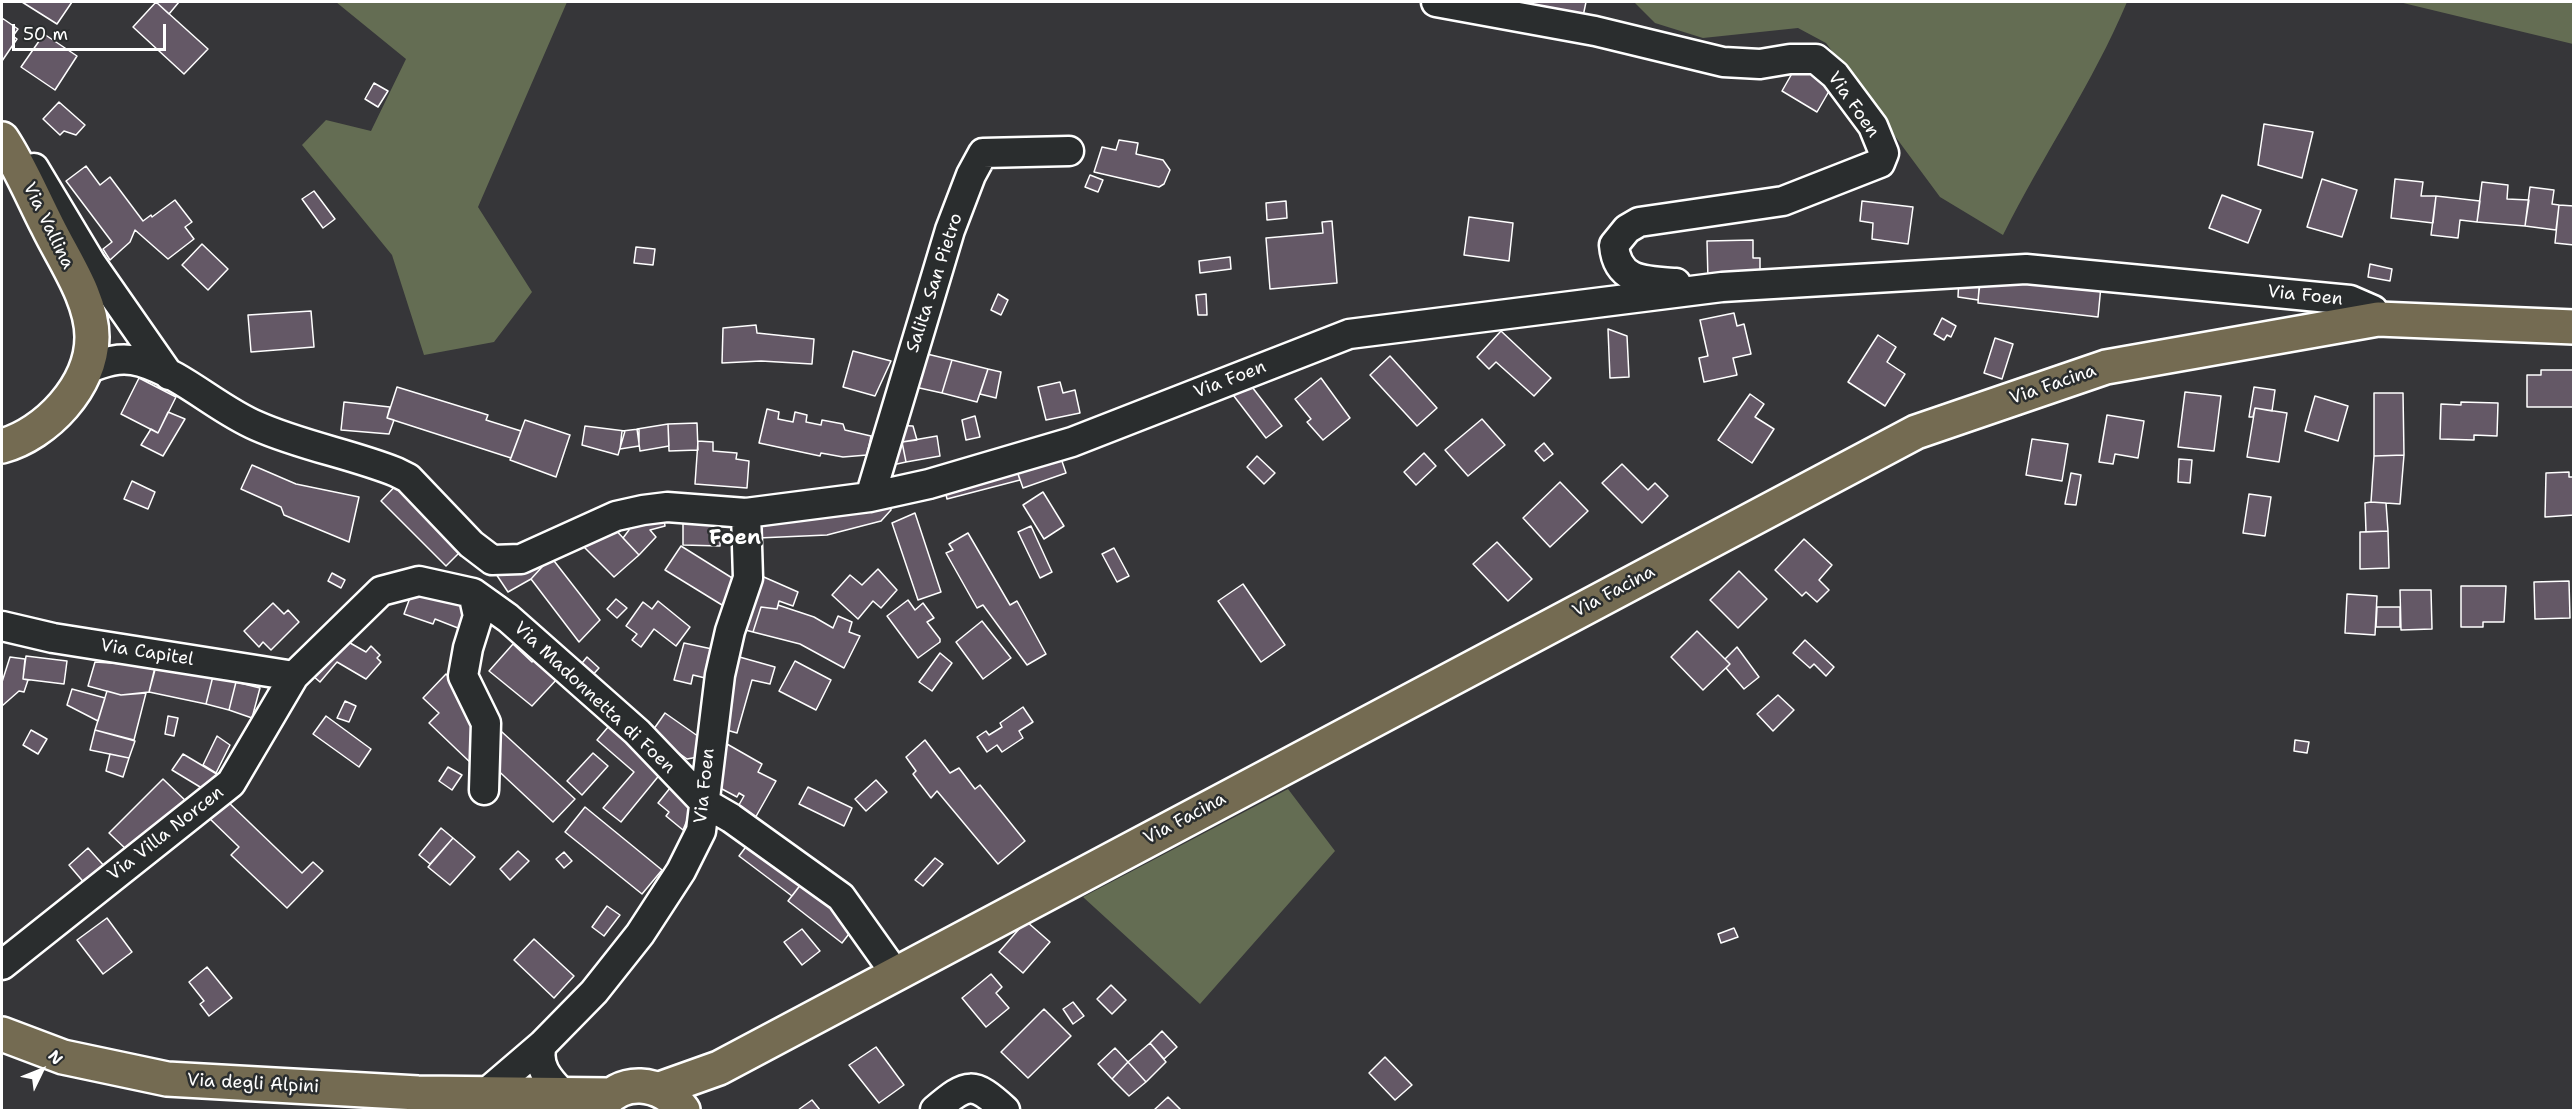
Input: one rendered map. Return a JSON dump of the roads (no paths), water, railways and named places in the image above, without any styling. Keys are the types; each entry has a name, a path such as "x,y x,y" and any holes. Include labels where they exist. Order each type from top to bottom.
{"main road":[{"name":"Via Vallina","path":"2,136 75,282 89,316"},
{"path":"2,446 16,442 45,424 69,396 84,370 92,336 89,316"},
{"name":"Via Facina","path":"676,1103 719,1068 1916,432 2106,367 2378,319 2574,327"},
{"name":"Via degli Alpini","path":"2,1034 63,1057 167,1079 418,1093 499,1092 562,1102 605,1103"},
{"path":"605,1103 627,1087 644,1085 676,1103"}],"street":[{"name":"Via Foen","path":"1436,2 1595,31 1723,62 1760,64 1790,59 1816,59 1835,75 1873,126 1884,153 1880,163 1783,201 1639,222 1627,229 1614,244 1615,260 1622,270 1642,280 1722,288"},
{"path":"2,136 30,162 91,263 169,375"},
{"name":"Salita San Pietro","path":"870,497 950,230 971,175 983,153 1068,151"},
{"name":"Via Foen","path":"492,560 521,558 616,516 643,510 667,507 746,513 870,497 929,484 1072,442 1349,334 1722,288 2026,269 2350,300 2373,310 2378,319"},
{"path":"89,316 112,343 142,363 188,384 255,425 313,447 375,464 408,478 471,544 492,560 474,593 478,616 468,648 463,676 486,723 484,790"},
{"path":"84,370 108,360 123,359 142,363"},
{"name":"Via Foen","path":"499,1092 542,1044 594,992 640,934 681,871 701,831 720,675 730,631 748,578 746,513"},
{"name":"Via Villa Norcen","path":"2,964 231,783 294,676 381,591 419,581 474,593"},
{"name":"Via Madonnetta di Foen","path":"474,593 508,618 637,732 705,803 731,818 841,897 896,973"},
{"name":"Via Capitel","path":"2,626 53,638 294,676"},
{"path":"542,1044 539,1055 545,1074 562,1102"},
{"path":"935,1110 958,1092 972,1087 981,1090 1005,1110"}],"district":[{"name":"Foen","path":"735,539"}]}
